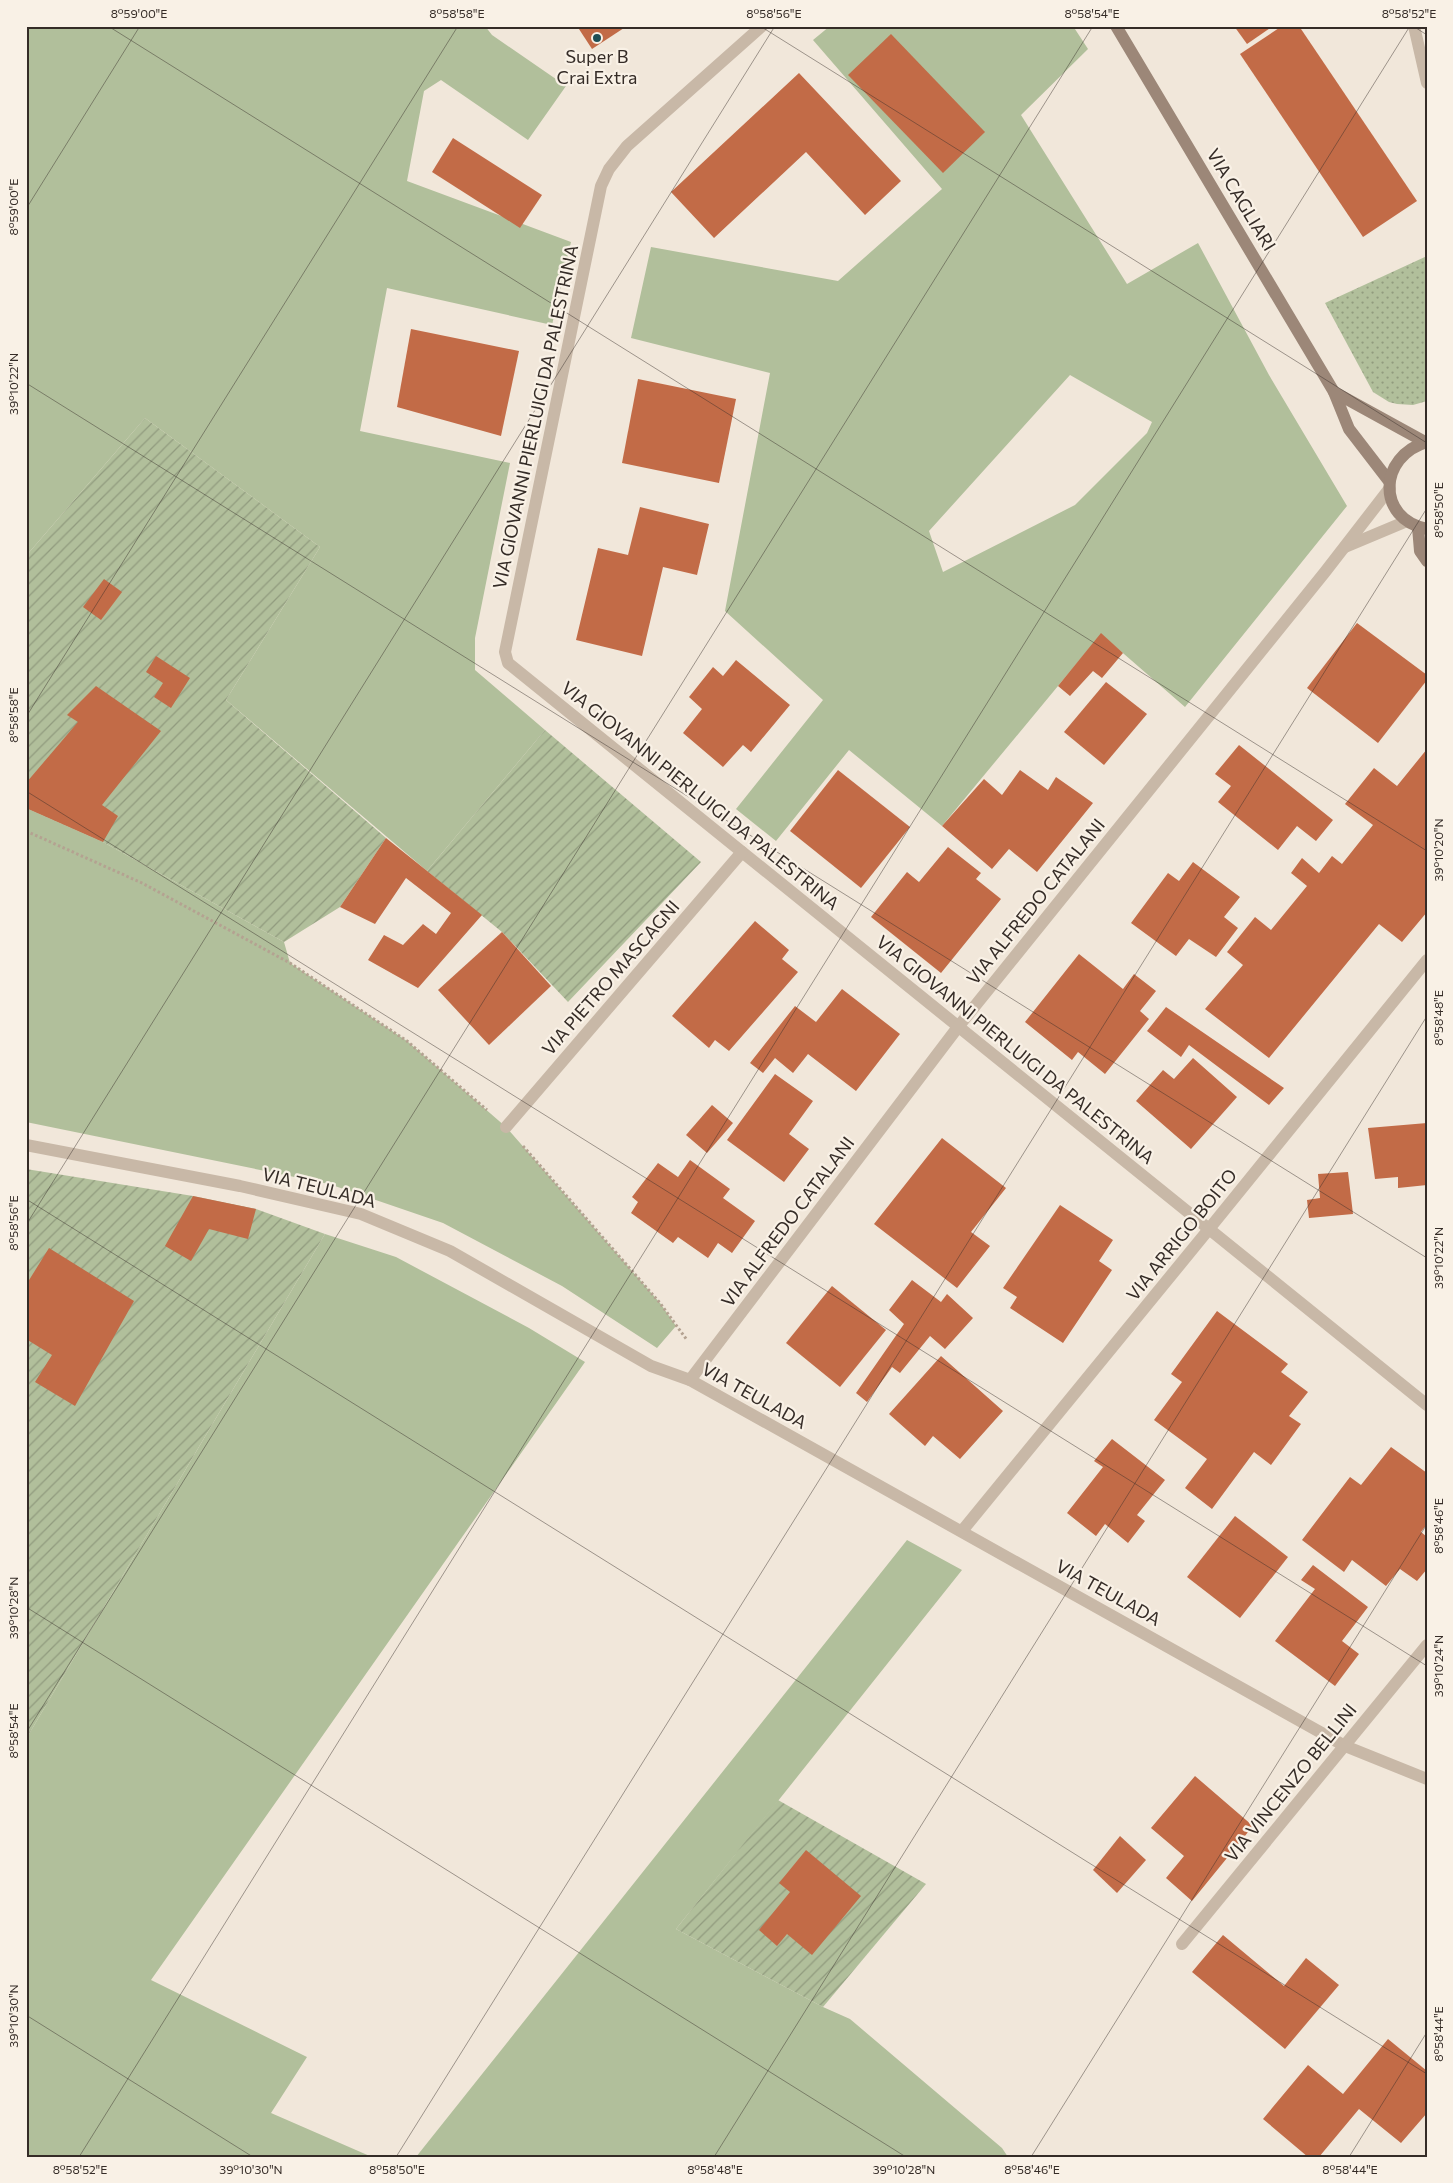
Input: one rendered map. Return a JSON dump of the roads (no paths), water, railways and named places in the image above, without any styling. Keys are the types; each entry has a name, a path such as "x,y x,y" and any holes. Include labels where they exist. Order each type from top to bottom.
{"street":[{"name":"VIA GIOVANNI PIERLUIGI DA PALESTRINA","path":"762,26 627,146 609,169 602,186 505,652 508,663 1427,1405"},
{"name":"VIA CAGLIARI","path":"1116,26 1334,392 1349,429 1390,484 1390,496 1396,509 1417,526"},
{"path":"1414,26 1427,83"},
{"path":"1334,392 1426,442"},
{"path":"1390,484 1393,467 1402,454 1414,446 1426,442"},
{"name":"VIA ALFREDO CATALANI","path":"690,1380 958,1027 1345,546 1390,484"},
{"path":"1345,546 1417,526 1420,551 1427,561"},
{"name":"VIA PIETRO MASCAGNI","path":"506,1127 742,852"},
{"name":"VIA ARRIGO BOITO","path":"962,1531 1427,960"},
{"name":"VIA TEULADA","path":"26,1145 240,1186 361,1214 450,1251 651,1366 690,1380 1345,1746 1427,1779"},
{"name":"VIA VINCENZO BELLINI","path":"1182,1944 1427,1644"}],"place":[{"name":"Super B Crai Extra","path":"597,38"}]}
